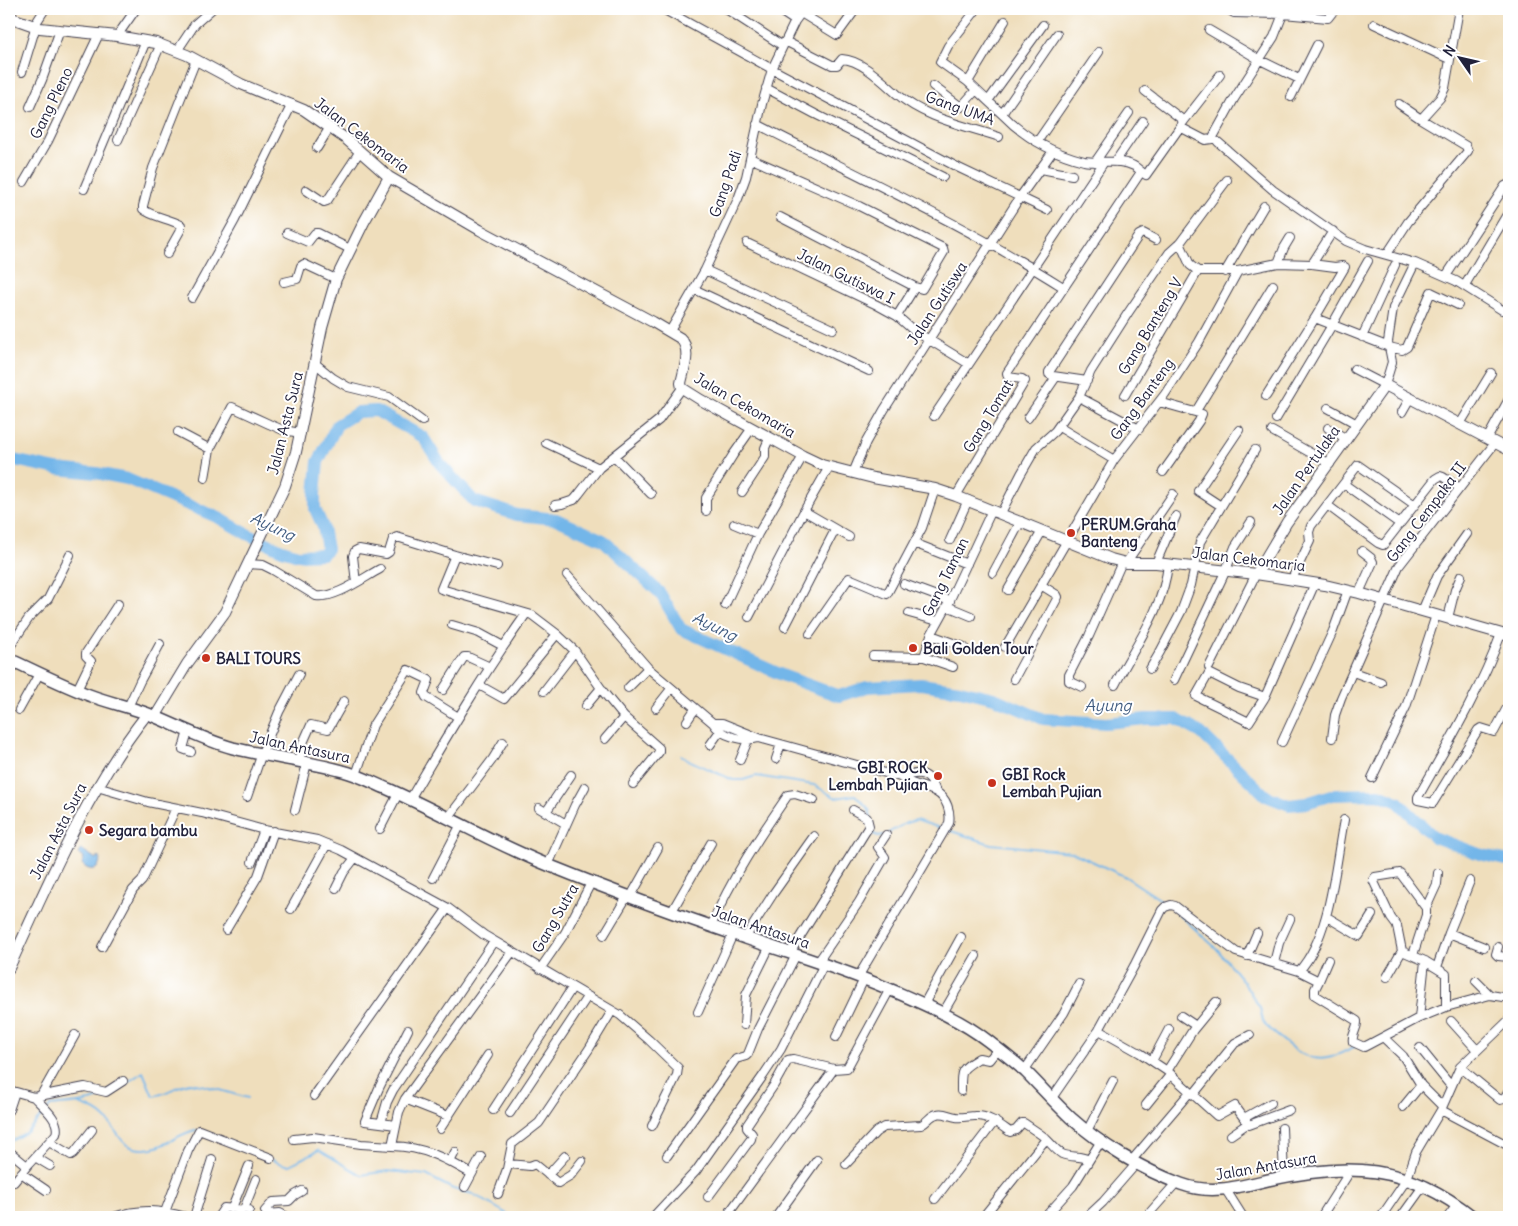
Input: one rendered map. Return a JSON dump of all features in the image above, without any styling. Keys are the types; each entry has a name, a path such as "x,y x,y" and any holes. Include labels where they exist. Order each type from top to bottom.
{"main road":[{"name":"Jalan Antasura","path":"9,658 39,674 77,690 151,715 215,743 356,775 410,799 512,850 548,865 733,934 821,963 924,1004 971,1030 998,1049 1101,1141 1135,1162 1177,1182 1209,1191 1226,1190 1284,1177 1319,1172 1349,1170 1375,1172 1424,1185 1473,1217"}],"street":[{"path":"22,72 35,26 45,9"},
{"path":"117,36 136,9"},
{"path":"177,51 195,24 212,9"},
{"path":"663,9 959,168 1047,210"},
{"name":"Gang UMA","path":"726,9 784,44 832,65 837,65 842,60 848,60 879,76 899,95 926,113 999,137"},
{"path":"777,9 796,21"},
{"name":"Gang Padi","path":"670,331 705,270 738,199 746,177 772,69 796,21 802,13 836,35 856,9"},
{"path":"977,9 940,60 940,64 951,69 968,82 1002,114 1037,142 1053,151 1084,161 1132,165 1140,172 1146,174 1220,75"},
{"path":"1227,9 1283,14 1294,12 1328,18 1335,9"},
{"path":"1421,119 1443,94 1459,9"},
{"path":"1145,91 1182,124 1205,140 1212,139 1234,99 1274,37 1283,14"},
{"name":"Jalan Cekomaria","path":"9,17 35,26 117,36 161,44 235,81 312,114 360,151 389,177 480,230 670,331 683,341 687,352 681,383 682,388 769,439 829,467 936,489 1021,521 1102,556 1124,562 1156,563 1226,570 1315,583 1359,593 1505,635"},
{"path":"968,82 1005,22"},
{"path":"1374,24 1449,59"},
{"path":"988,101 1043,25"},
{"path":"30,107 60,30"},
{"path":"1209,30 1260,60 1300,79"},
{"name":"Gang Pleno","path":"24,182 48,141 99,34"},
{"path":"1002,114 1057,34"},
{"path":"84,189 146,41"},
{"path":"118,140 161,44"},
{"path":"1291,97 1316,45"},
{"path":"1037,142 1099,52"},
{"path":"167,254 181,226 164,217 146,212 143,206 153,168 196,60"},
{"path":"933,86 961,107 976,90"},
{"path":"766,88 943,177"},
{"path":"192,298 235,220 292,104"},
{"path":"1387,254 1408,222 1468,151 1466,146 1399,104"},
{"path":"1095,162 1129,113"},
{"path":"1114,162 1143,121"},
{"path":"758,124 992,243 1063,287 1140,172"},
{"path":"316,148 330,127"},
{"path":"1218,142 1273,190 1353,244 1415,263 1446,276 1465,285 1502,310 1506,310 1509,306"},
{"path":"306,190 324,202 327,201 360,151"},
{"name":"Jalan Gutiswa","path":"853,473 872,431 1020,197 1042,169 1053,151"},
{"path":"752,158 859,206 943,248 944,252 922,289 780,216"},
{"path":"934,416 1104,162"},
{"path":"1042,169 1072,176"},
{"name":"Jalan Asta Sura","path":"9,968 56,867 97,787 116,756 151,715 225,612 254,553 287,479 316,364 322,328 336,278 389,177"},
{"name":"Gang Taman","path":"924,657 931,635 949,604 967,564 1036,448 1056,432 1079,397 1090,371 1128,313 1169,253 1180,243 1227,180"},
{"path":"1446,276 1505,186 1509,184"},
{"path":"1225,272 1264,206"},
{"path":"1465,285 1509,211"},
{"path":"287,233 308,242 314,233 318,232 350,249"},
{"path":"1312,264 1333,232"},
{"path":"1087,381 1056,377 1049,374 1049,372 1139,235 1143,233 1156,240"},
{"path":"1278,263 1290,238"},
{"name":"Jalan Gutiswa I","path":"747,243 897,316 913,330 969,364"},
{"path":"1180,243 1192,267 1198,272 1238,271 1278,263 1342,266 1345,268 1266,396"},
{"path":"1276,419 1368,261"},
{"name":"Jalan Pertulaka","path":"1256,574 1287,522 1385,385 1392,362 1389,347 1393,308 1415,263"},
{"path":"284,282 297,279 301,266 304,264 336,278"},
{"path":"1362,337 1395,265"},
{"path":"705,270 833,329"},
{"name":"Gang Banteng","path":"1005,648 1114,460 1159,402 1199,342 1238,271"},
{"name":"Gang Banteng V","path":"1125,395 1198,272"},
{"path":"1196,411 1273,285"},
{"path":"897,316 915,287"},
{"name":"Gang Tomat","path":"956,496 1025,381 1009,378 1006,376 1007,373 1063,287"},
{"path":"694,289 870,372"},
{"path":"1315,318 1400,350 1407,347 1431,292 1458,305"},
{"path":"316,364 348,387 389,397 422,421"},
{"path":"1354,369 1509,450"},
{"path":"1460,424 1491,373"},
{"path":"1028,418 1056,377"},
{"path":"555,505 574,500 599,468 659,420 682,388"},
{"path":"1079,397 1139,429"},
{"path":"1402,412 1410,398"},
{"name":"Gang Cempaka II","path":"1332,738 1335,715 1399,566 1460,488 1491,441 1509,400"},
{"path":"1159,402 1196,411 1201,414 1200,419 1163,472"},
{"path":"205,478 210,449 232,406 283,430 300,433"},
{"path":"1328,408 1357,424"},
{"path":"1059,427 1114,460"},
{"path":"706,511 706,498 733,454 752,428"},
{"path":"1328,428 1347,439"},
{"path":"1222,506 1198,491 1238,430"},
{"path":"1272,431 1330,464"},
{"path":"178,432 210,449"},
{"path":"742,492 765,457 765,448 769,439"},
{"path":"546,443 599,468"},
{"path":"1150,668 1181,612 1191,585 1200,542 1256,450"},
{"path":"614,456 651,494"},
{"path":"724,605 758,534 803,456"},
{"path":"1292,579 1310,541 1310,530 1358,465 1415,505"},
{"path":"749,617 829,467"},
{"path":"1327,505 1381,544 1385,543 1440,476 1460,488"},
{"path":"1344,484 1400,524"},
{"path":"810,634 849,578 887,594 927,516 936,489"},
{"path":"1082,687 1069,681 1069,675 1124,562 1173,494"},
{"path":"950,540 968,500"},
{"path":"804,511 849,537"},
{"path":"1156,563 1176,516"},
{"path":"993,573 1021,521"},
{"path":"1174,680 1235,547 1251,522"},
{"path":"734,524 758,534"},
{"path":"785,627 835,530"},
{"path":"1008,590 1042,531"},
{"path":"1422,611 1437,576 1467,534"},
{"path":"356,582 354,551 359,549 386,554 389,552 395,538 408,540 497,566"},
{"path":"914,543 967,564"},
{"path":"1359,593 1372,562 1371,558 1362,551"},
{"path":"9,648 29,618 48,599 70,555"},
{"path":"455,555 441,589 532,616 557,634 575,651 624,717 641,730 660,750 633,784"},
{"path":"248,564 264,565 316,596 328,596 380,569"},
{"path":"1115,685 1159,602 1168,564"},
{"path":"1209,667 1256,574"},
{"path":"566,575 648,668 695,710 713,723 720,731 736,738 748,740 759,738"},
{"path":"1448,618 1455,590 1461,576"},
{"path":"1265,697 1239,688 1209,673 1196,696 1249,722 1265,697 1315,583"},
{"path":"904,584 971,616"},
{"path":"1014,679 1058,597 1041,584"},
{"path":"1282,742 1333,631 1348,590"},
{"path":"77,690 91,661 86,656 86,653 118,604"},
{"path":"909,613 938,621"},
{"path":"410,799 490,666 526,614"},
{"path":"1372,778 1406,707 1436,615"},
{"path":"452,625 479,633 503,646"},
{"path":"479,685 504,699 557,634"},
{"path":"931,635 964,647"},
{"path":"1505,635 1418,800 1433,803 1478,730 1481,728 1494,732 1509,704"},
{"path":"128,707 160,644"},
{"path":"544,691 575,651"},
{"path":"873,656 924,657 953,667"},
{"path":"443,690 464,657 490,666"},
{"path":"628,688 648,668"},
{"path":"356,775 373,725 408,670 429,680 424,693 426,697 458,718"},
{"path":"1353,672 1381,682"},
{"path":"19,710 39,674"},
{"path":"247,797 279,712 299,674"},
{"path":"586,706 601,688"},
{"path":"656,708 671,689"},
{"path":"295,810 303,762 304,743 311,725 328,729 344,701"},
{"path":"687,721 695,710"},
{"path":"605,739 624,717"},
{"path":"713,723 722,723 759,738 900,777 909,784 936,792 948,807 949,823 861,978 836,1037"},
{"path":"188,731 183,749 191,752"},
{"path":"710,746 720,731"},
{"path":"740,760 748,740"},
{"path":"448,818 492,760 503,742"},
{"path":"776,759 782,744"},
{"path":"900,777 913,773 928,777 932,781 936,792"},
{"path":"566,824 543,810 571,775"},
{"path":"97,787 264,830 327,844 448,908 494,941 620,1016 678,1068 677,1075 652,1126"},
{"path":"548,865 585,787"},
{"path":"380,829 398,794"},
{"path":"711,926 729,887 788,795 795,794 814,800"},
{"path":"102,947 132,890 142,881 176,808"},
{"path":"667,1156 736,1059 748,1054 793,954 869,826 867,818 853,810"},
{"path":"1299,971 1309,957 1327,917 1344,820"},
{"path":"433,878 460,824"},
{"path":"252,862 264,830"},
{"path":"226,930 258,876 274,831"},
{"path":"653,1217 696,1171 781,1049 821,963 885,857 878,847 886,835"},
{"path":"745,938 814,836"},
{"path":"672,912 711,843"},
{"path":"291,909 327,844"},
{"path":"604,935 630,896 658,848"},
{"path":"336,888 354,858"},
{"path":"1387,978 1402,951 1397,926 1391,918 1373,879 1375,877 1400,873 1426,908"},
{"path":"1413,955 1426,915 1426,908 1437,884 1438,873"},
{"name":"Gang Sutra","path":"540,969 565,933 592,881"},
{"path":"1437,967 1470,881"},
{"path":"1052,1098 1099,1030 1162,910 1166,906 1172,904 1229,947 1247,956 1299,971 1319,981"},
{"path":"314,1096 448,908"},
{"path":"1327,917 1359,936 1372,915"},
{"path":"1274,963 1279,943 1290,919"},
{"path":"1449,932 1484,947"},
{"path":"1247,956 1257,933"},
{"path":"698,1012 733,934"},
{"path":"924,1004 961,938"},
{"path":"381,1123 383,1112 393,1090 494,941"},
{"path":"744,1025 746,995 770,946"},
{"path":"1498,946 1496,954 1498,956 1509,957"},
{"path":"1402,951 1437,967 1446,976 1446,1007"},
{"path":"392,1146 399,1112 405,1099 512,952"},
{"path":"943,1013 976,956"},
{"path":"1328,960 1315,989 1315,995 1357,1021 1353,1042 1364,1047 1419,1018 1446,1007 1490,995 1509,998"},
{"path":"1419,1018 1425,961"},
{"path":"1476,981 1490,995"},
{"path":"1024,1071 1064,1013 1079,984"},
{"path":"493,1110 572,988"},
{"path":"708,1198 751,1139 752,1134 747,1125 788,1060 793,1059 834,1069 847,1068 890,989"},
{"path":"510,1113 587,997"},
{"path":"1146,1105 1169,1073 1196,1026 1216,1002"},
{"path":"498,1194 509,1164 512,1144 539,1124 612,1011"},
{"path":"1181,1016 1196,1026"},
{"path":"1381,1217 1407,1179 1416,1152 1441,1108 1460,1066 1509,1020"},
{"path":"1451,1022 1477,1050"},
{"path":"1152,1061 1169,1028"},
{"path":"396,1125 366,1121 379,1088 408,1030"},
{"path":"1099,1030 1169,1073 1217,1116 1235,1106 1250,1125 1289,1110"},
{"path":"38,1100 75,1035"},
{"path":"1087,1217 1104,1202 1135,1162 1235,1043 1250,1035"},
{"path":"1383,1037 1402,1056 1421,1085 1441,1108 1509,1146"},
{"path":"1420,1048 1450,1085"},
{"path":"961,1092 960,1073 964,1067 979,1058 989,1060 998,1049"},
{"path":"440,1129 488,1055"},
{"path":"1460,1066 1500,1100 1504,1099 1509,1090"},
{"path":"726,1217 834,1069"},
{"path":"38,1100 84,1087 106,1092 123,1081"},
{"path":"1087,1130 1114,1081"},
{"path":"1403,1107 1421,1085"},
{"path":"9,1110 12,1091 38,1100 58,1127 56,1134 14,1182"},
{"path":"405,1099 448,1116"},
{"path":"1231,1134 1245,1121 1271,1103"},
{"path":"846,1164 876,1132 884,1127 921,1125 931,1116 938,1113 956,1117 978,1115 995,1121 1010,1132 1016,1130 1024,1123 1046,1139 1052,1147 1062,1154 1071,1157 1083,1157 1089,1160"},
{"path":"935,1199 995,1121"},
{"path":"1282,1128 1284,1177"},
{"path":"49,1142 70,1155 74,1153 92,1130"},
{"path":"165,1212 188,1150 199,1130 271,1158"},
{"path":"294,1139 312,1137 361,1144 417,1148 472,1174"},
{"path":"982,1217 1046,1139"},
{"path":"1045,1217 1073,1186 1101,1141"},
{"path":"9,1151 27,1166"},
{"path":"450,1162 455,1152"},
{"path":"548,1175 565,1156"},
{"path":"35,1157 50,1166"},
{"path":"465,1187 481,1157"},
{"path":"194,1217 212,1159"},
{"path":"776,1217 817,1160"},
{"path":"509,1164 530,1166 536,1164 556,1183 561,1183 571,1175 582,1161"},
{"path":"232,1208 249,1166"},
{"path":"1321,1217 1349,1170"},
{"path":"21,1173 46,1190"},
{"path":"218,1217 222,1209 246,1209 256,1179"},
{"path":"1146,1217 1177,1182"},
{"path":"1401,1217 1424,1185"},
{"path":"1226,1190 1243,1217"},
{"path":"287,1217 280,1213 267,1214 265,1211 273,1202 289,1201 302,1191"},
{"path":"1448,1217 1457,1205"},
{"path":"114,1217 131,1211 165,1212 186,1217"},
{"path":"85,1217 92,1217"}],"water":[{"path":"81,849 96,859 98,856 101,860 97,868 89,869 82,864 84,857 78,854"}],"waterway":[{"name":"Ayung","path":"9,459 57,469 96,473 127,479 219,518 247,534 282,550 298,555 323,554 327,549 323,527 315,509 318,462 337,425 358,412 376,411 423,437 440,464 474,501 517,515 556,519 603,540 660,593 681,629 784,676 839,696 867,687 921,684 960,690 994,698 1043,719 1106,723 1146,719 1176,719 1201,733 1266,796 1289,805 1306,803 1332,795 1379,794 1398,802 1434,837 1479,854 1509,861"},
{"path":"681,755 733,780 743,780 756,776 814,785 836,798 855,795 869,809 871,820"},
{"path":"888,833 916,820 943,829"},
{"path":"871,828 873,834 883,835"},
{"path":"948,830 991,844 1072,852 1126,877 1167,904"},
{"path":"1173,909 1217,949 1243,981 1260,1008 1266,1026 1286,1044 1302,1054 1318,1059 1334,1056 1356,1046"},
{"path":"125,1084 143,1072 153,1096 190,1083 248,1098"},
{"path":"48,1109 50,1106 94,1100 119,1088"},
{"path":"77,1103 101,1114 120,1138 129,1146 135,1148 150,1149 157,1147 183,1134 196,1130"},
{"path":"9,1142 27,1132 45,1112"},
{"path":"273,1160 289,1165 319,1150 361,1175 388,1171 426,1175 453,1189 473,1194 509,1215 519,1217"}],"place":[{"name":"PERUM.Graha Banteng","path":"1071,533"},
{"name":"Bali Golden Tour","path":"913,648"},
{"name":"BALI TOURS","path":"206,658"},
{"name":"GBI ROCK Lembah Pujian","path":"938,776"},
{"name":"GBI Rock Lembah Pujian","path":"992,783"},
{"name":"Segara bambu","path":"89,830"}]}
